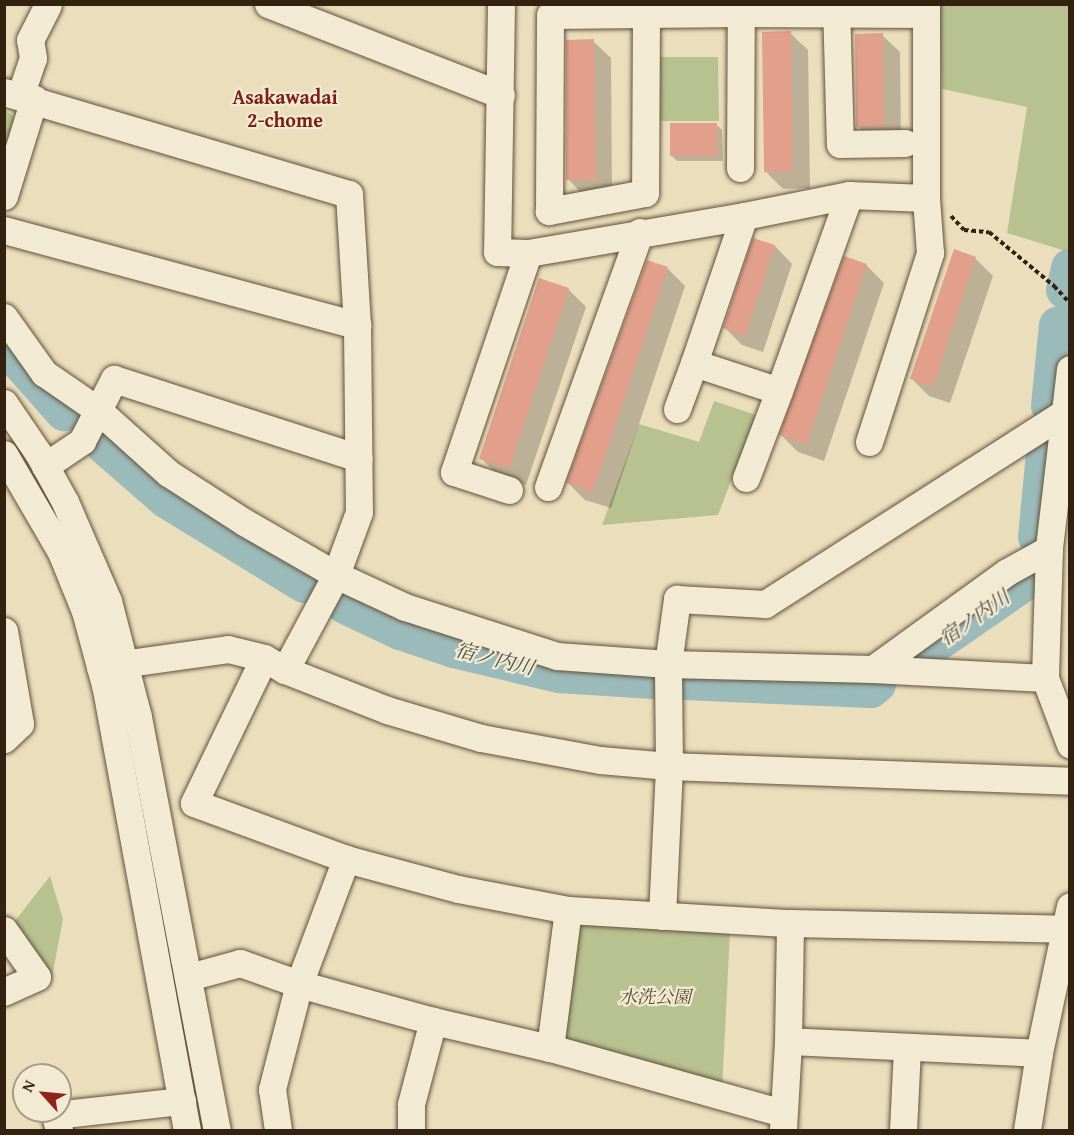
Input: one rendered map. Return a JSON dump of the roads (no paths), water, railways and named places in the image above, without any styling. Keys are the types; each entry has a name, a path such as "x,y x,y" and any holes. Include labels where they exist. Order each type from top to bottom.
{"street":[{"path":"268,4 501,95"},
{"path":"501,4 497,252 528,253 744,216 849,195 926,198"},
{"path":"4,196 19,96 33,58 30,40 48,5"},
{"path":"646,9 645,193 549,211 550,10 646,9 926,9 926,198 930,253 869,441"},
{"path":"740,168 741,9"},
{"path":"836,9 840,144 905,143"},
{"path":"19,96 349,194 357,325 359,512 336,575 275,664 194,803 346,859 458,889 568,910 790,923 1068,918 1039,1053 1027,1131"},
{"path":"746,478 849,195"},
{"path":"677,409 744,216"},
{"path":"4,230 357,325"},
{"path":"548,487 640,232"},
{"path":"509,490 454,472 528,253"},
{"path":"4,317 44,373 99,411 168,473 244,522 336,575 405,607 557,656 668,664 873,669 1045,678"},
{"path":"694,363 779,391"},
{"path":"1070,369 1062,414 1049,549 1045,678 1070,744"},
{"path":"45,466 82,441 114,379 359,458"},
{"path":"4,403 45,466 92,561 108,600 112,664 187,1131"},
{"path":"662,916 669,766 668,664 677,599 765,604 1062,414"},
{"path":"4,454 61,552 86,611 138,717 217,1131"},
{"path":"873,669 1007,572 1049,549"},
{"path":"4,631 20,724 4,739"},
{"path":"112,664 228,649 275,664 387,710 481,738 600,760 669,766 1070,781"},
{"path":"279,1131 272,1089 299,984 346,859"},
{"path":"550,1048 568,910"},
{"path":"189,977 240,963 299,984 433,1021 550,1048 783,1122 788,1041 790,923"},
{"path":"4,930 37,977 4,992"},
{"path":"411,1131 411,1104 433,1021"},
{"path":"788,1041 1039,1053"},
{"path":"903,1131 907,1048"},
{"path":"59,1131 55,1115 182,1101"}],"waterway":[{"name":"宿ノ内川","path":"1065,290 1070,268"},
{"name":"宿ノ内川","path":"1050,406 1058,325"},
{"name":"宿ノ内川","path":"4,344 64,412"},
{"name":"宿ノ内川","path":"1037,537 1046,443"},
{"name":"宿ノ内川","path":"105,446 166,499 304,584"},
{"name":"宿ノ内川","path":"916,657 1032,577"},
{"name":"宿ノ内川","path":"345,605 400,631 454,649 559,674 653,680"},
{"name":"宿ノ内川","path":"685,681 871,689 877,684"}],"district":[{"name":"Asakawadai 2-chome","path":"285,108"}],"park label":[{"name":"水洗公園","path":"655,997"}]}
